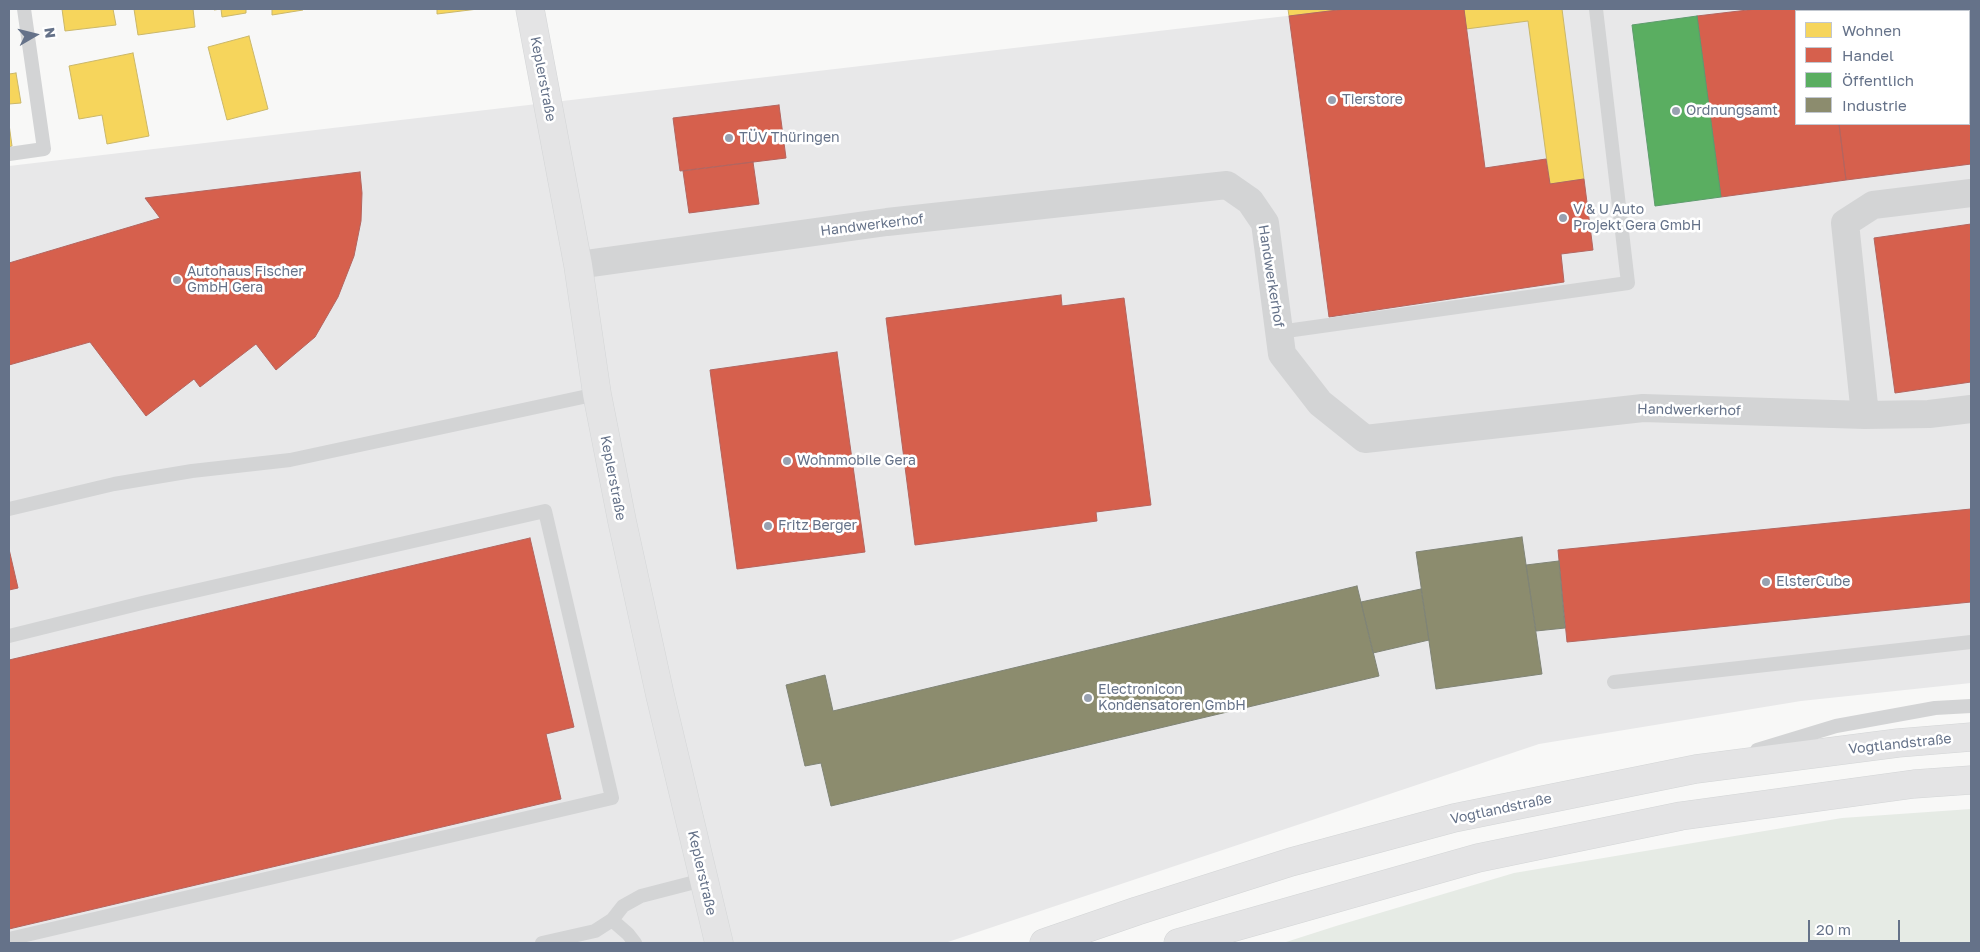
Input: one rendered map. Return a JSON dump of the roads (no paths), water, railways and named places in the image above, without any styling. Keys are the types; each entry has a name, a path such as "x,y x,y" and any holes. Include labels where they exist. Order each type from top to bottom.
{"main road":[{"name":"Keplerstraße","path":"530,9 578,265 598,394 622,521 718,943"},
{"name":"Vogtlandstraße","path":"1044,943 1291,862 1435,823 1605,786 1696,769 1898,743 1971,737"},
{"path":"1178,943 1478,858 1681,816 1914,784 1971,780"}],"street":[{"name":"Handwerkerhof","path":"578,265 887,222 1227,185 1250,200 1265,223 1282,354 1320,403 1364,439 1643,408 1865,415 1929,414 1971,409"},
{"path":"1865,415 1845,223 1873,206 1971,193"}],"lane":[{"path":"9,154 44,149 24,9"},
{"path":"1596,9 1629,297"},
{"path":"1279,332 1628,283"},
{"path":"9,509 114,484 192,471 290,460 598,394"},
{"path":"9,636 151,601 545,511 612,798 9,939"},
{"path":"1614,682 1971,642"},
{"path":"1696,769 1836,726 1935,708 1971,706"},
{"path":"542,943 595,931 612,920 623,906 641,896 703,880"},
{"path":"612,920 635,943"}],"place":[{"name":"Tierstore","path":"1332,100"},
{"name":"Ordnungsamt","path":"1676,111"},
{"name":"TÜV Thüringen","path":"729,138"},
{"name":"V & U Auto Projekt Gera GmbH","path":"1563,218"},
{"name":"Autohaus Fischer GmbH Gera","path":"177,280"},
{"name":"Wohnmobile Gera","path":"787,461"},
{"name":"Fritz Berger","path":"768,526"},
{"name":"ElsterCube","path":"1766,582"},
{"name":"Electronicon Kondensatoren GmbH","path":"1088,698"}]}
